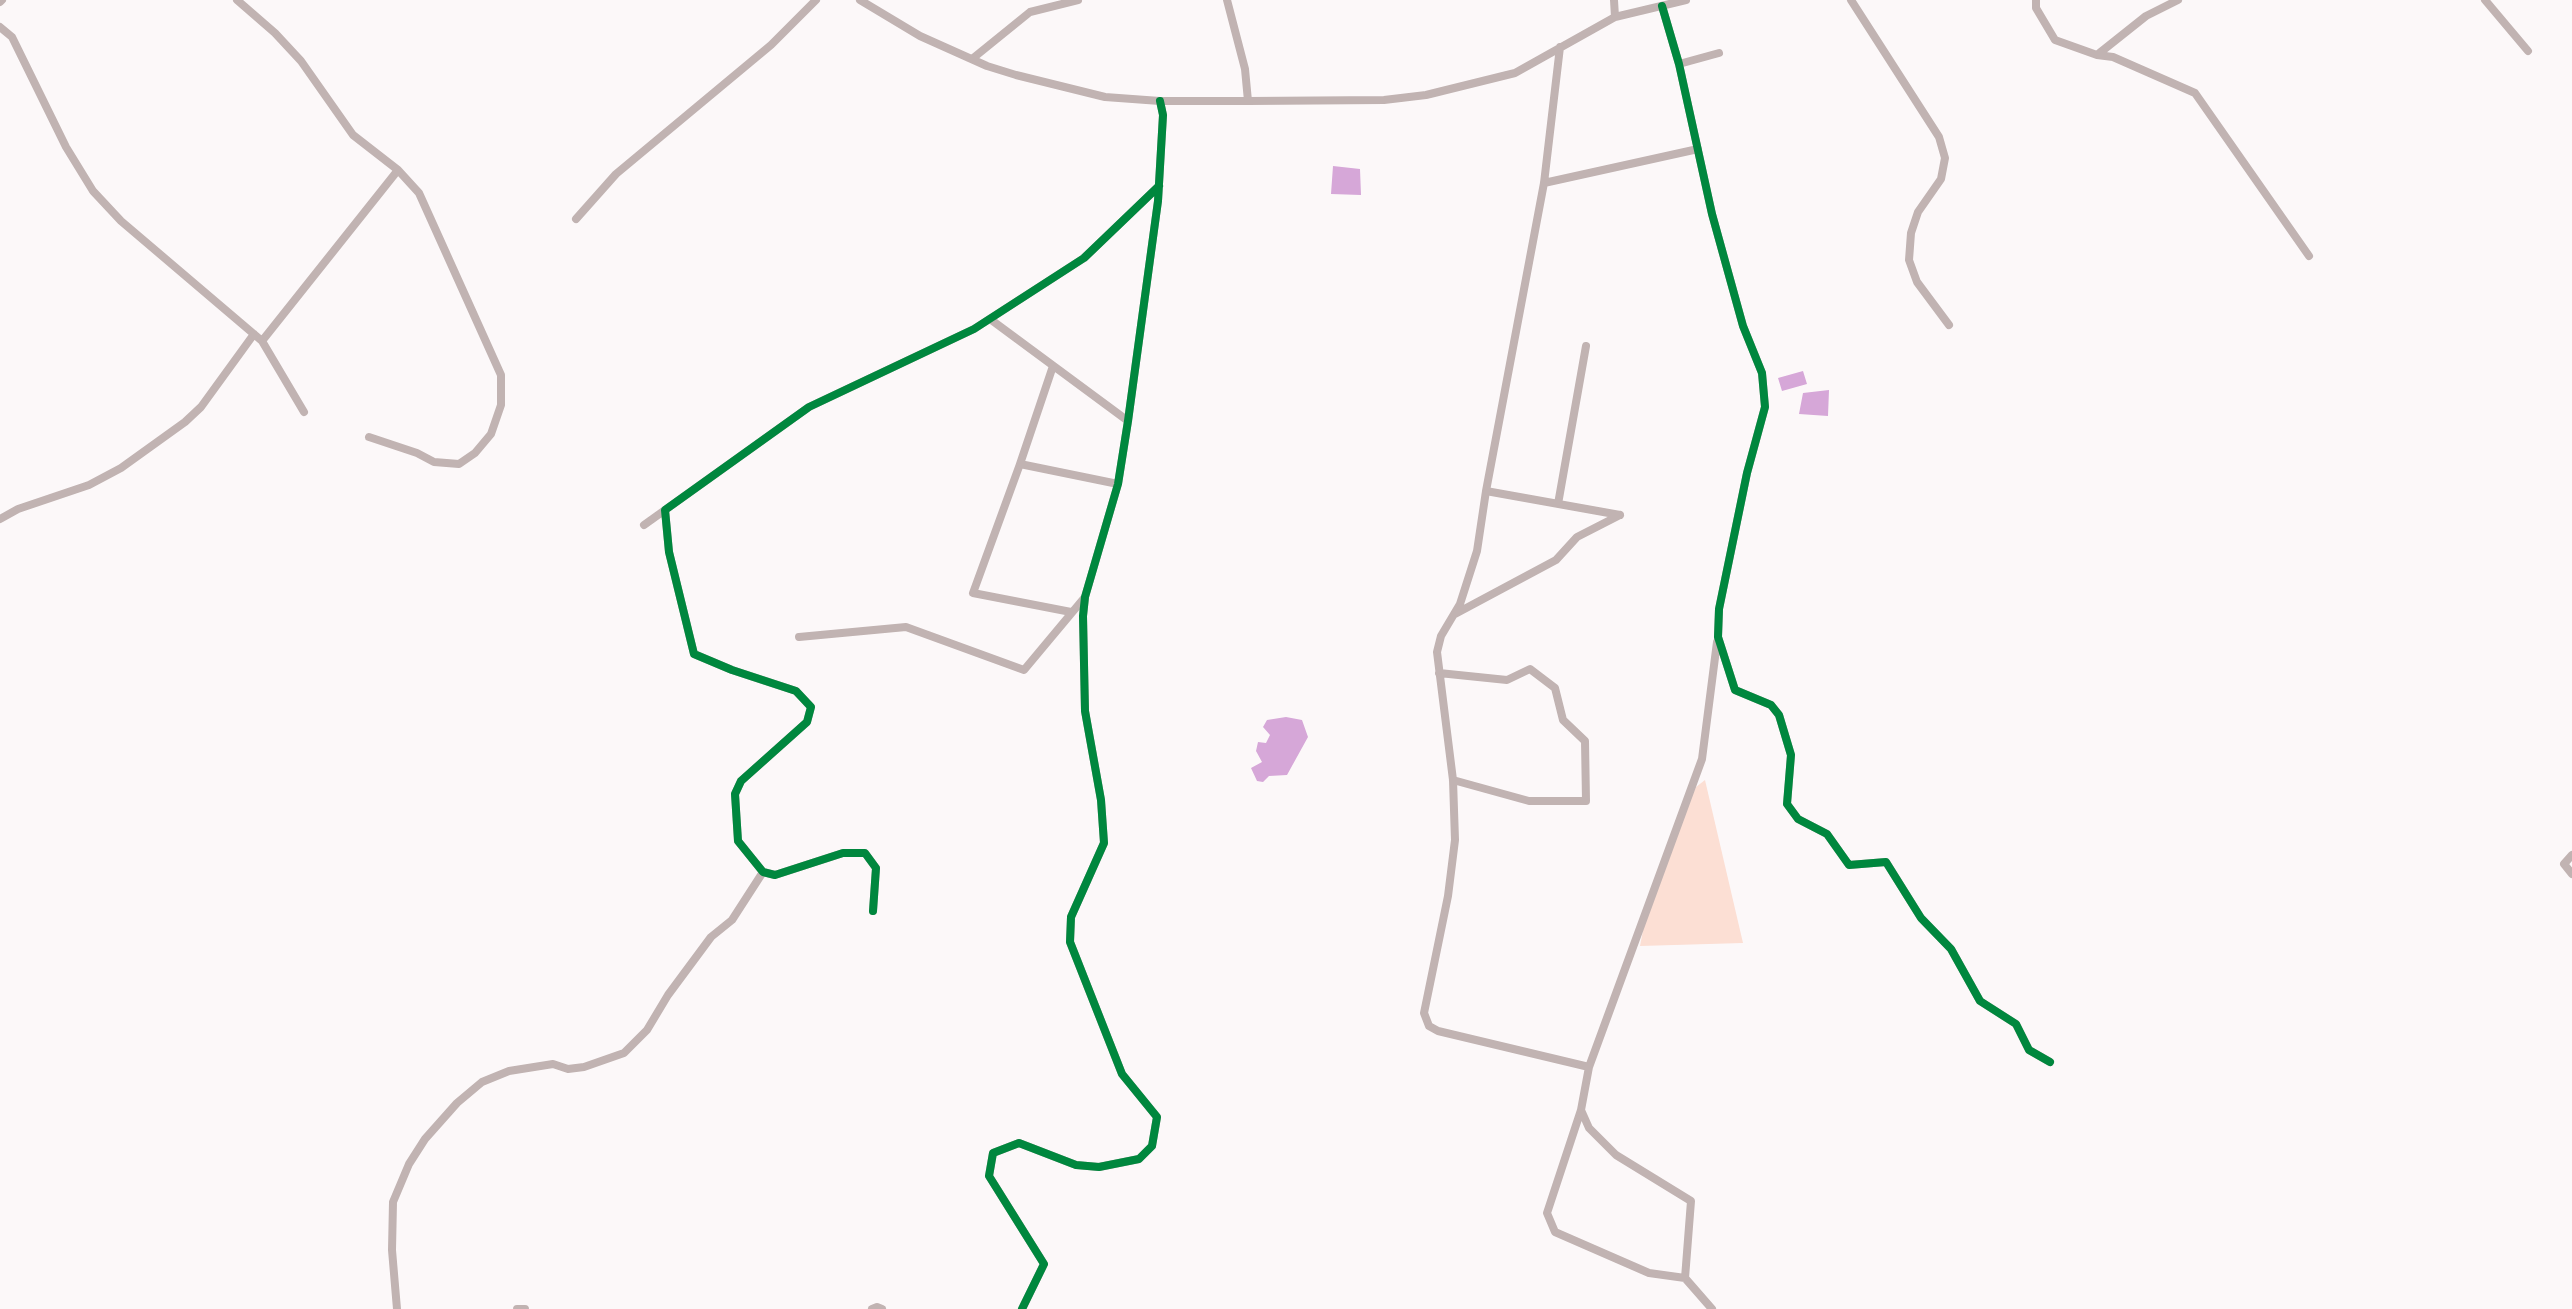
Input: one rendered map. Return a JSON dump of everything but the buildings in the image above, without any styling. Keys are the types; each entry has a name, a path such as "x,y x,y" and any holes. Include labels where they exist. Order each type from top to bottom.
{"street":[{"path":"237,0 275,33 301,61 353,135 409,180 425,204 498,366 503,394 491,434 475,453 459,464 434,462 417,453 369,437"},
{"path":"576,219 616,174 771,45 816,0"},
{"path":"860,0 920,36 1016,75 1105,97 1160,101 1384,100 1426,95 1515,73 1615,17 1686,0"},
{"path":"972,59 1030,12 1078,0"},
{"path":"1227,0 1245,69 1248,101"},
{"path":"1614,0 1615,17"},
{"path":"1851,0 1939,137 1945,158 1941,178 1918,212 1911,233 1909,260 1917,282 1949,325"},
{"path":"2036,0 2036,8 2055,40 2097,55 2113,57 2195,93 2309,256"},
{"path":"2097,55 2146,16 2178,0"},
{"path":"2485,0 2528,51"},
{"path":"1662,6 1679,64 1712,214 1743,326 1762,373 1766,407 1746,472 1719,609 1718,637 1702,759 1589,1067 1581,1110 1547,1213 1555,1232 1648,1273 1685,1278 1712,1309"},
{"path":"0,27 12,38 66,147 93,191 121,221 262,341 304,412"},
{"path":"1560,47 1544,183 1472,571 1454,614 1441,636 1437,652 1453,780 1454,855 1424,1013 1426,1020 1438,1031 1589,1067"},
{"path":"1679,64 1719,53"},
{"path":"1022,1309 1044,1264 989,1176 993,1153 1018,1143 1076,1165 1099,1167 1138,1159 1152,1146 1156,1117 1122,1074 1070,942 1071,917 1104,843 1101,800 1085,711 1083,616 1085,597 1119,484 1159,186 1162,116 1160,101"},
{"path":"1544,183 1698,149"},
{"path":"262,341 398,170"},
{"path":"644,525 809,407 990,319 1084,258 1159,186"},
{"path":"990,319 1128,421"},
{"path":"0,519 18,509 89,485 105,477 185,422 201,407 254,334"},
{"path":"1558,504 1586,346"},
{"path":"1053,366 973,593 1071,612"},
{"path":"1020,464 1119,484"},
{"path":"1454,614 1556,560 1577,537 1620,515 1486,491"},
{"path":"665,510 669,552 694,654 732,670 796,691 810,707 807,722 741,780 735,794 738,841 763,872 775,875 843,853 865,853 876,868 873,911"},
{"path":"799,637 906,627 1024,670 1085,597"},
{"path":"1718,637 1735,690 1771,705 1779,715 1791,755 1787,804 1798,819 1827,834 1849,865 1886,862 1922,918 1951,949 1980,1001 2016,1024 2030,1050 2050,1062"},
{"path":"1439,673 1507,680 1530,669 1555,688 1563,720 1585,741 1586,801 1529,801 1453,780"},
{"path":"2572,855 2564,864 2572,874"},
{"path":"397,1309 392,1250 393,1202 409,1164 425,1139 457,1103 482,1082 509,1071 553,1064 568,1070 584,1067 624,1053 647,1030 668,994 711,937 732,920 763,872"},
{"path":"1581,1110 1589,1128 1616,1155 1691,1201 1685,1278"},
{"path":"872,1309 877,1307 882,1309"},
{"path":"517,1309 525,1309"}],"shaded area":[{"path":"1333,166 1360,169 1361,195 1331,194"},
{"path":"1803,371 1807,384 1782,391 1778,378"},
{"path":"1829,390 1828,416 1799,414 1803,393"},
{"path":"1286,717 1302,720 1308,737 1287,775 1269,776 1263,782 1257,781 1251,768 1262,762 1256,751 1258,742 1266,743 1270,735 1263,727 1267,720"},
{"path":"1705,780 1743,943 1640,946 1645,920 1686,809 1696,787"}],"cycle path":[{"path":"1662,6 1679,64 1712,214 1743,326 1762,373 1765,407 1747,473 1719,609 1718,637 1735,690 1771,705 1779,715 1791,755 1787,804 1798,819 1827,834 1849,865 1886,862 1921,918 1951,949 1980,1001 2016,1024 2029,1050 2050,1062"},
{"path":"1022,1309 1044,1264 989,1176 993,1153 1019,1143 1076,1165 1099,1167 1139,1159 1152,1146 1157,1117 1122,1074 1070,942 1071,917 1104,843 1101,800 1085,711 1083,616 1085,597 1118,484 1128,421 1158,201 1163,115 1160,101"},
{"path":"873,911 876,868 865,853 843,853 775,875 763,872 738,841 735,794 741,781 807,722 811,707 796,691 732,670 694,654 669,552 665,510 809,407 974,329 1084,258 1159,186"}]}
